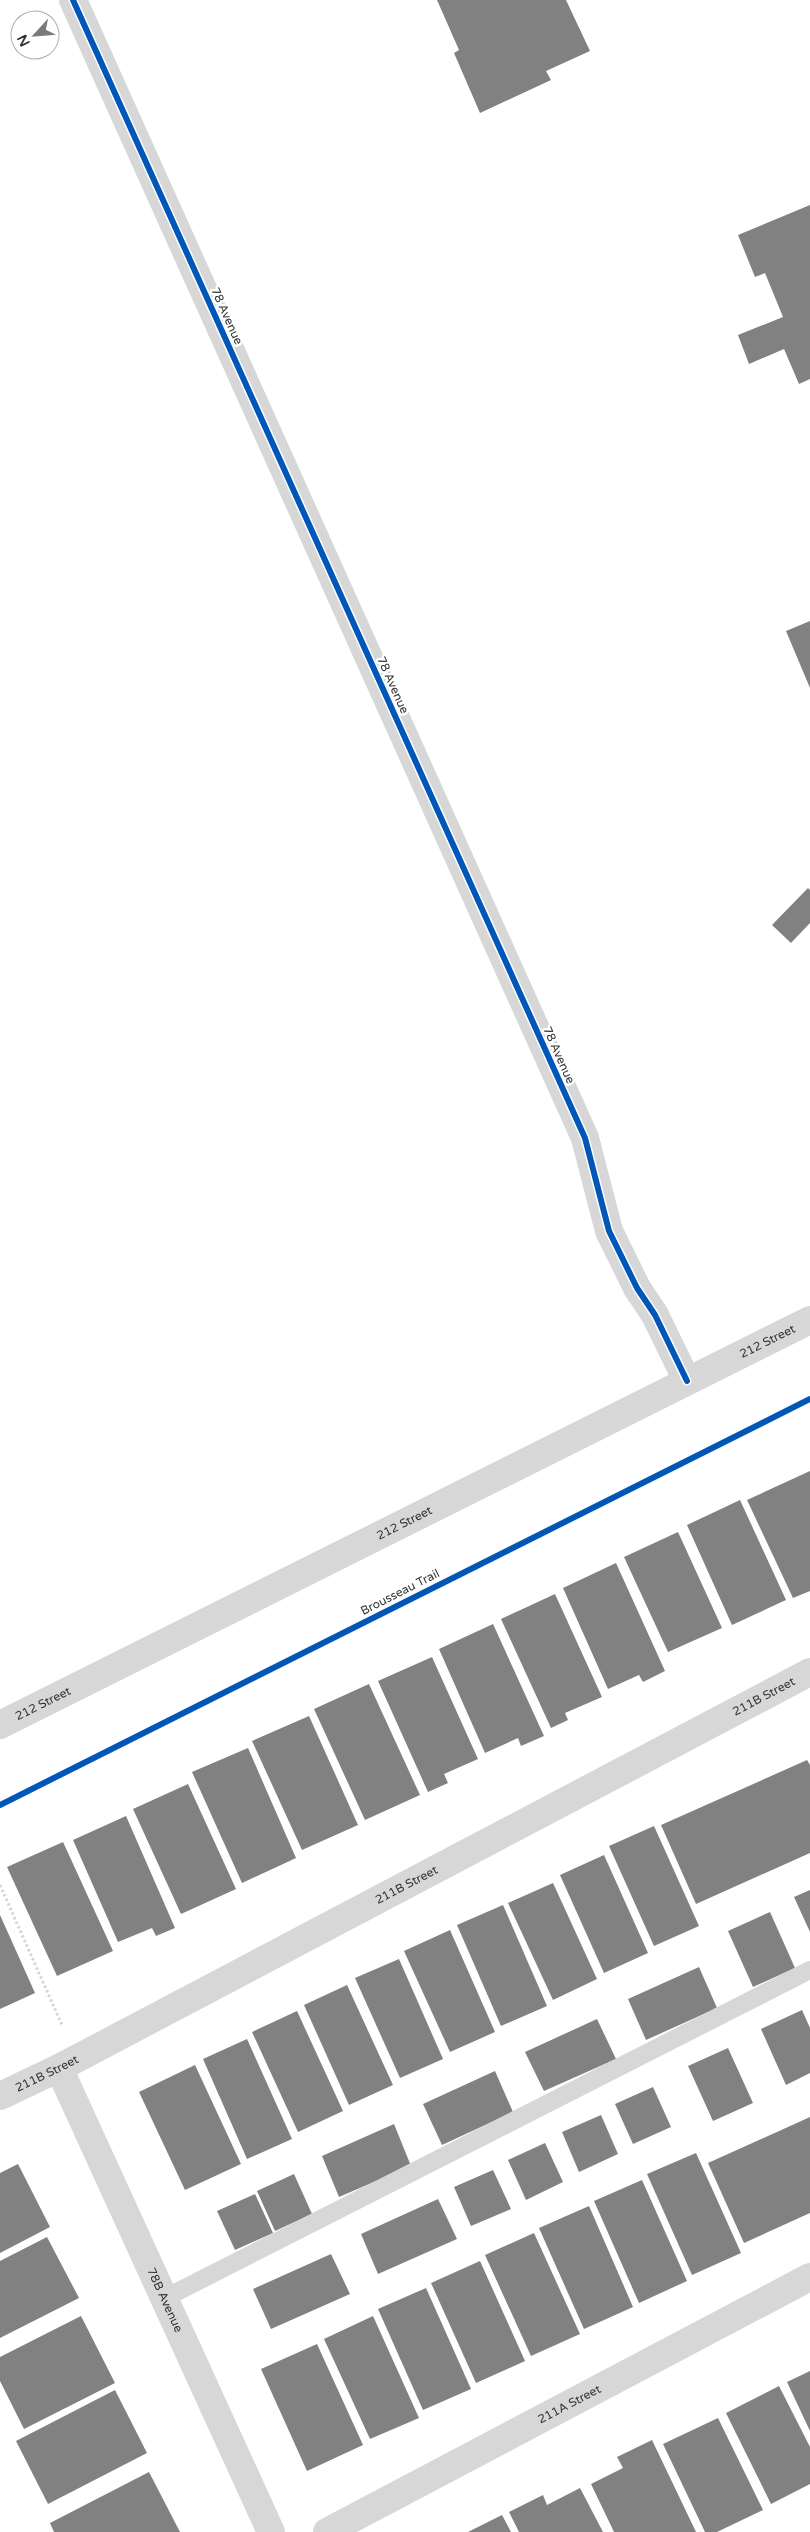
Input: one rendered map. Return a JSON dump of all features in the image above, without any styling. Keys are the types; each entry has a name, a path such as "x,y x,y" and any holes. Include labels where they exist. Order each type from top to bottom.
{"street":[{"name":"78 Avenue","path":"73,0 585,1138 609,1231 637,1288 655,1315 688,1380"},
{"name":"212 Street","path":"0,1725 810,1320"},
{"name":"211B Street","path":"0,2096 58,2068 810,1672"},
{"name":"78B Avenue","path":"58,2068 271,2532"},
{"name":"211A Street","path":"327,2532 810,2277"}],"lane":[{"path":"165,2298 810,1970"}],"path":[{"path":"0,1885 64,2028"}],"building":[{"path":"437,0 566,0 590,51 546,71 551,80 480,113 454,53 459,50"},
{"path":"810,205 810,379 799,384 784,349 749,364 738,335 783,317 765,273 755,277 738,235"},
{"path":"810,621 810,688 786,631"},
{"path":"808,888 810,890 810,923 791,943 772,925"},
{"path":"810,1471 810,1591 793,1598 747,1500"},
{"path":"740,1500 786,1600 732,1625 687,1525"},
{"path":"678,1532 722,1628 668,1652 624,1557"},
{"path":"616,1563 665,1671 643,1682 639,1675 608,1689 563,1588"},
{"path":"555,1594 602,1697 565,1713 568,1720 551,1728 501,1619"},
{"path":"493,1624 544,1736 521,1746 518,1738 485,1753 439,1649"},
{"path":"432,1657 478,1759 444,1774 448,1783 428,1792 378,1681"},
{"path":"369,1684 420,1795 365,1820 314,1709"},
{"path":"309,1716 358,1825 302,1850 252,1741"},
{"path":"248,1748 296,1858 242,1883 192,1772"},
{"path":"807,1760 810,1765 810,1853 696,1904 661,1825"},
{"path":"188,1784 236,1889 181,1914 133,1809"},
{"path":"126,1816 175,1928 156,1936 152,1928 118,1942 73,1840"},
{"path":"654,1826 699,1926 654,1946 609,1846"},
{"path":"63,1842 113,1951 57,1976 7,1867"},
{"path":"604,1855 648,1953 604,1973 560,1875"},
{"path":"553,1883 597,1979 553,2000 508,1903"},
{"path":"810,1890 810,1932 794,1897"},
{"path":"503,1905 547,2006 501,2026 457,1925"},
{"path":"770,1912 795,1968 753,1987 728,1931"},
{"path":"0,1915 35,1993 0,2009"},
{"path":"450,1930 495,2032 450,2052 404,1951"},
{"path":"399,1959 443,2059 400,2078 355,1978"},
{"path":"699,1967 717,2008 646,2040 628,1999"},
{"path":"347,1985 393,2085 349,2105 304,2005"},
{"path":"802,2010 810,2028 810,2073 786,2085 761,2029"},
{"path":"297,2011 343,2111 298,2132 252,2032"},
{"path":"597,2019 616,2059 544,2091 525,2052"},
{"path":"247,2039 292,2139 247,2159 203,2059"},
{"path":"728,2048 753,2103 713,2121 688,2066"},
{"path":"195,2065 241,2164 185,2190 139,2092"},
{"path":"495,2071 513,2112 442,2145 423,2104"},
{"path":"653,2087 671,2127 633,2144 615,2104"},
{"path":"601,2115 618,2154 579,2172 562,2132"},
{"path":"810,2117 810,2213 744,2243 708,2163"},
{"path":"394,2124 411,2166 339,2197 322,2156"},
{"path":"545,2143 563,2182 526,2200 508,2160"},
{"path":"696,2153 741,2253 692,2275 647,2174"},
{"path":"18,2164 50,2227 0,2253 0,2173"},
{"path":"493,2170 511,2209 471,2226 454,2187"},
{"path":"294,2174 312,2214 275,2231 257,2191"},
{"path":"642,2180 687,2281 639,2303 594,2201"},
{"path":"255,2194 273,2233 235,2250 217,2211"},
{"path":"438,2199 457,2239 378,2274 361,2234"},
{"path":"589,2206 633,2307 584,2329 539,2228"},
{"path":"534,2233 580,2334 531,2356 485,2255"},
{"path":"47,2237 79,2298 0,2338 0,2261"},
{"path":"331,2254 350,2294 271,2329 253,2289"},
{"path":"480,2261 525,2361 476,2383 431,2283"},
{"path":"426,2288 471,2389 423,2410 378,2309"},
{"path":"81,2316 115,2383 24,2429 0,2381 0,2357"},
{"path":"373,2316 419,2418 370,2439 324,2339"},
{"path":"317,2344 363,2445 307,2471 261,2369"},
{"path":"810,2371 810,2431 787,2382"},
{"path":"779,2386 810,2447 810,2484 771,2504 726,2413"},
{"path":"115,2390 147,2453 48,2504 16,2441"},
{"path":"718,2418 763,2510 717,2532 705,2532 663,2444"},
{"path":"652,2440 696,2532 614,2532 591,2484 623,2468 617,2457"},
{"path":"149,2472 180,2532 54,2532 50,2523"},
{"path":"580,2488 603,2532 519,2532 509,2512 543,2495 547,2505"},
{"path":"502,2515 511,2532 468,2532"}],"cycle path":[{"path":"73,0 585,1138 609,1231 637,1288 655,1315 687,1381"},
{"name":"Brousseau Trail","path":"0,1805 810,1399"}]}
